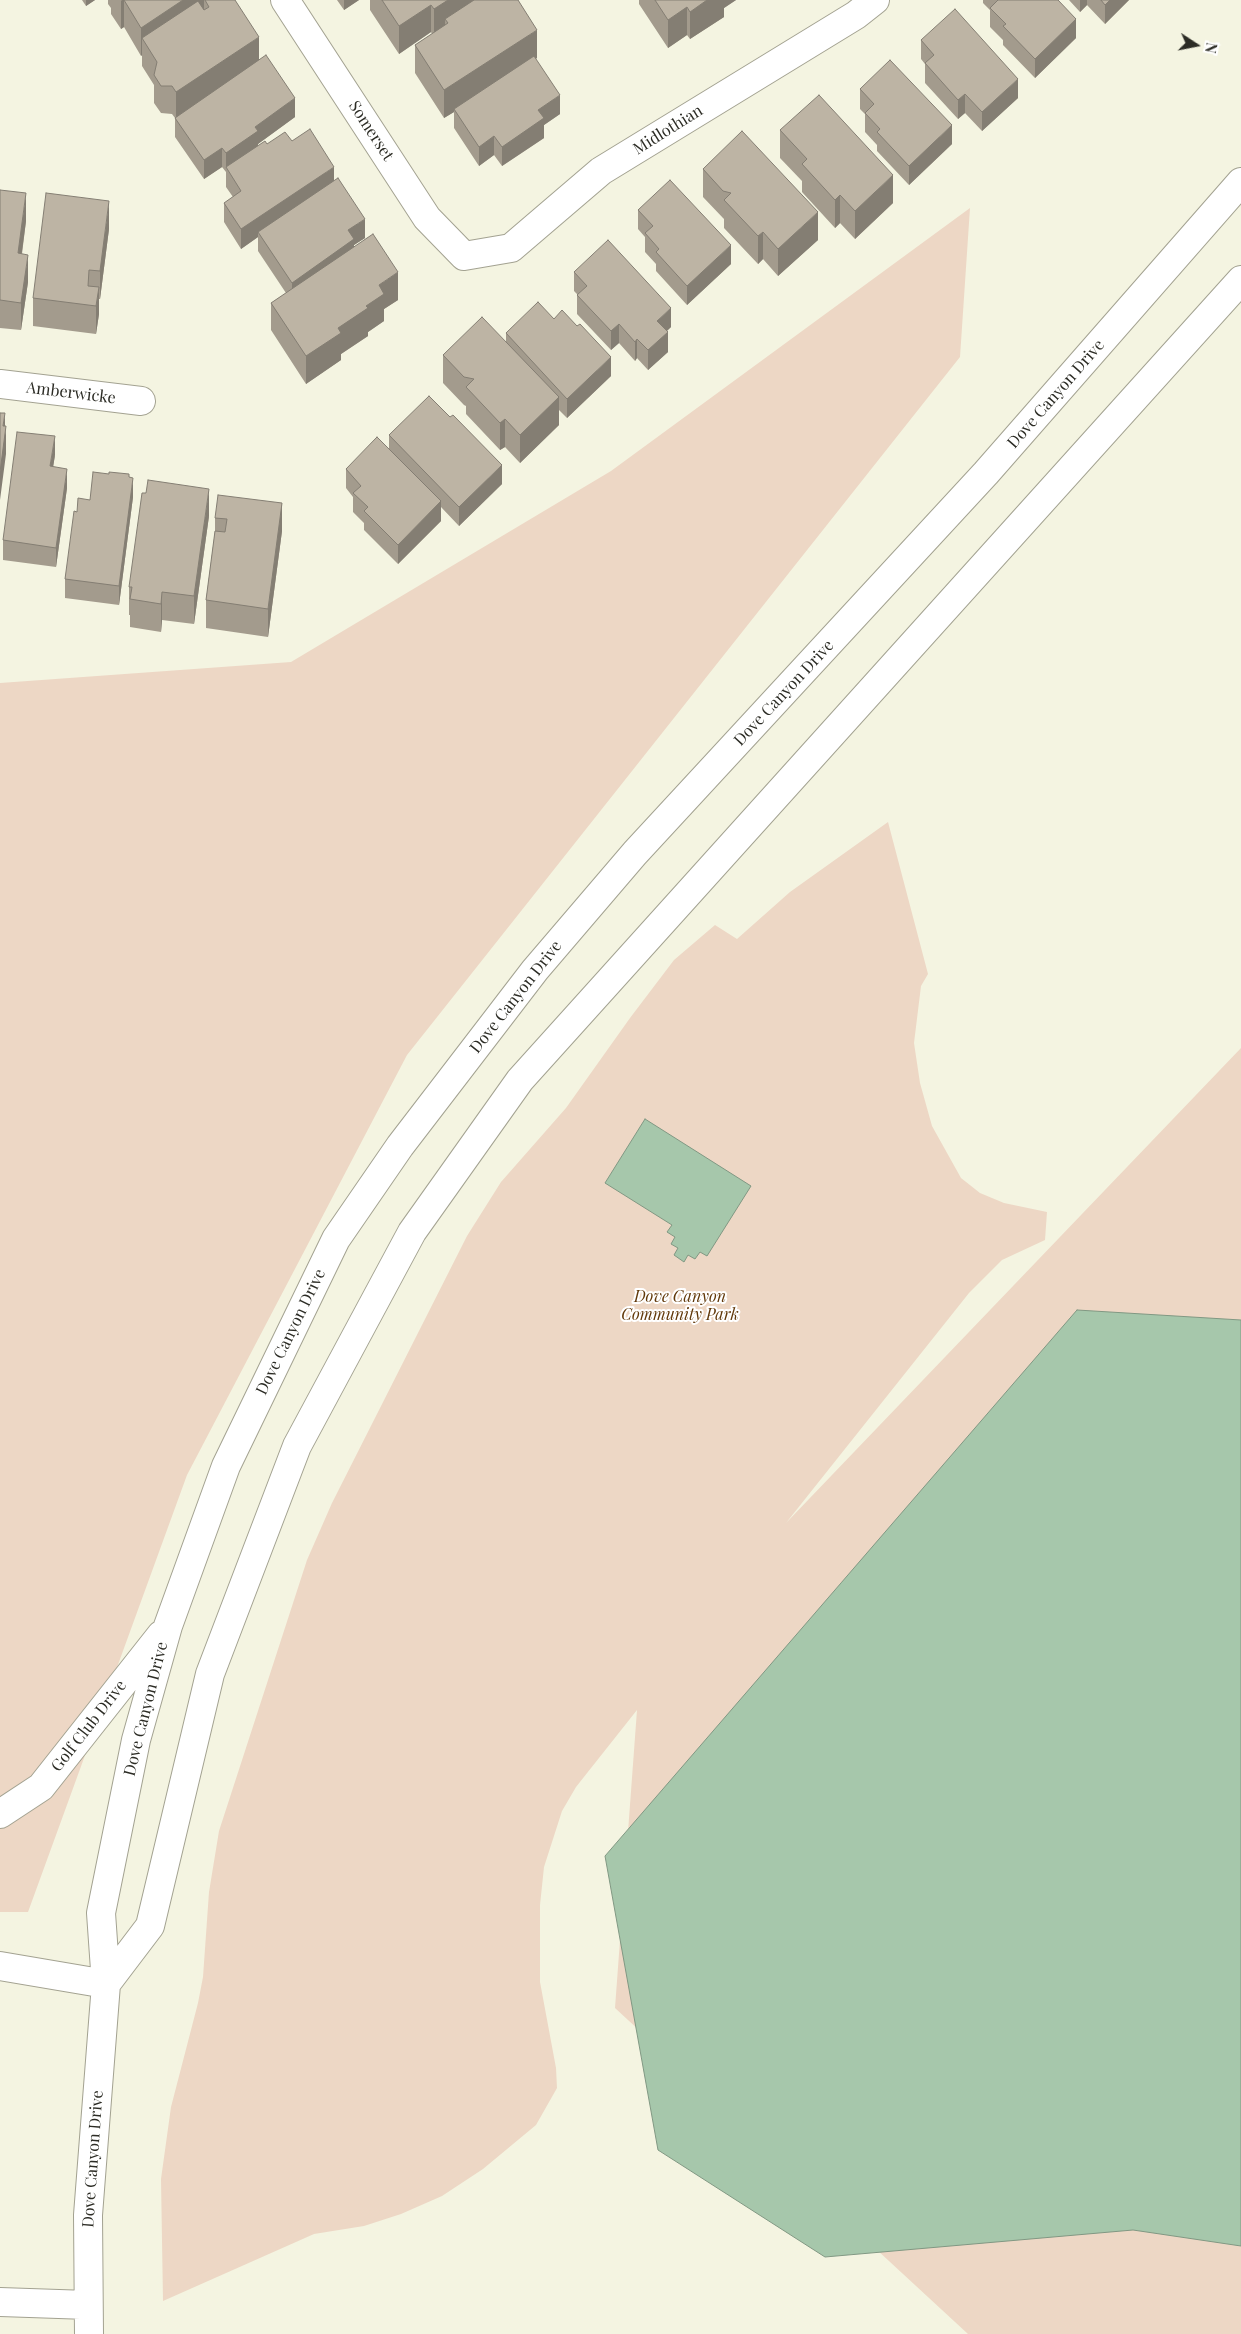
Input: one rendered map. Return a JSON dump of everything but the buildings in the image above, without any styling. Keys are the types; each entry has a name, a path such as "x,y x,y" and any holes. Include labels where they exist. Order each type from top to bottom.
{"street":[{"name":"Somerset","path":"285,0 427,218 464,256"},
{"name":"Midlothian","path":"464,256 510,248 601,171 859,5"},
{"name":"Dove Canyon Drive","path":"89,2334 88,2215 106,1984 101,1913 136,1740 168,1626 226,1466 336,1239 400,1146 535,970 635,853 986,474 1241,182"},
{"path":"0,1966 106,1984 150,1926 210,1674 297,1446 412,1232 520,1080 1241,280"},
{"name":"Amberwicke","path":"0,384 141,401"},
{"name":"Golf Club Drive","path":"0,1814 41,1787 168,1626"},
{"path":"0,2302 88,2306"}],"green space":[{"path":"970,208 960,357 407,1055 187,1475 28,1912 0,1912 0,683 291,662 611,471"},
{"name":"Dove Canyon Community Park","path":"888,822 928,974 921,986 914,1043 920,1083 932,1126 961,1178 980,1193 1004,1203 1047,1212 1045,1240 1002,1260 969,1293 786,1523 1241,1048 1241,2334 968,2334 615,2008 637,1710 576,1787 562,1811 544,1867 540,1905 540,1982 556,2068 557,2088 536,2125 483,2169 442,2196 401,2214 364,2226 314,2234 163,2301 161,2179 171,2107 203,1977 209,1892 219,1831 307,1560 332,1503 467,1236 501,1182 566,1108 674,960 715,925 737,939 790,892"}],"shaded area":[{"path":"645,1119 751,1186 707,1256 700,1252 695,1259 688,1255 684,1262 674,1255 678,1248 671,1244 675,1237 667,1232 672,1225 605,1183"},
{"path":"1077,1310 1241,1320 1241,2246 1133,2230 825,2257 658,2150 605,1856"}]}
